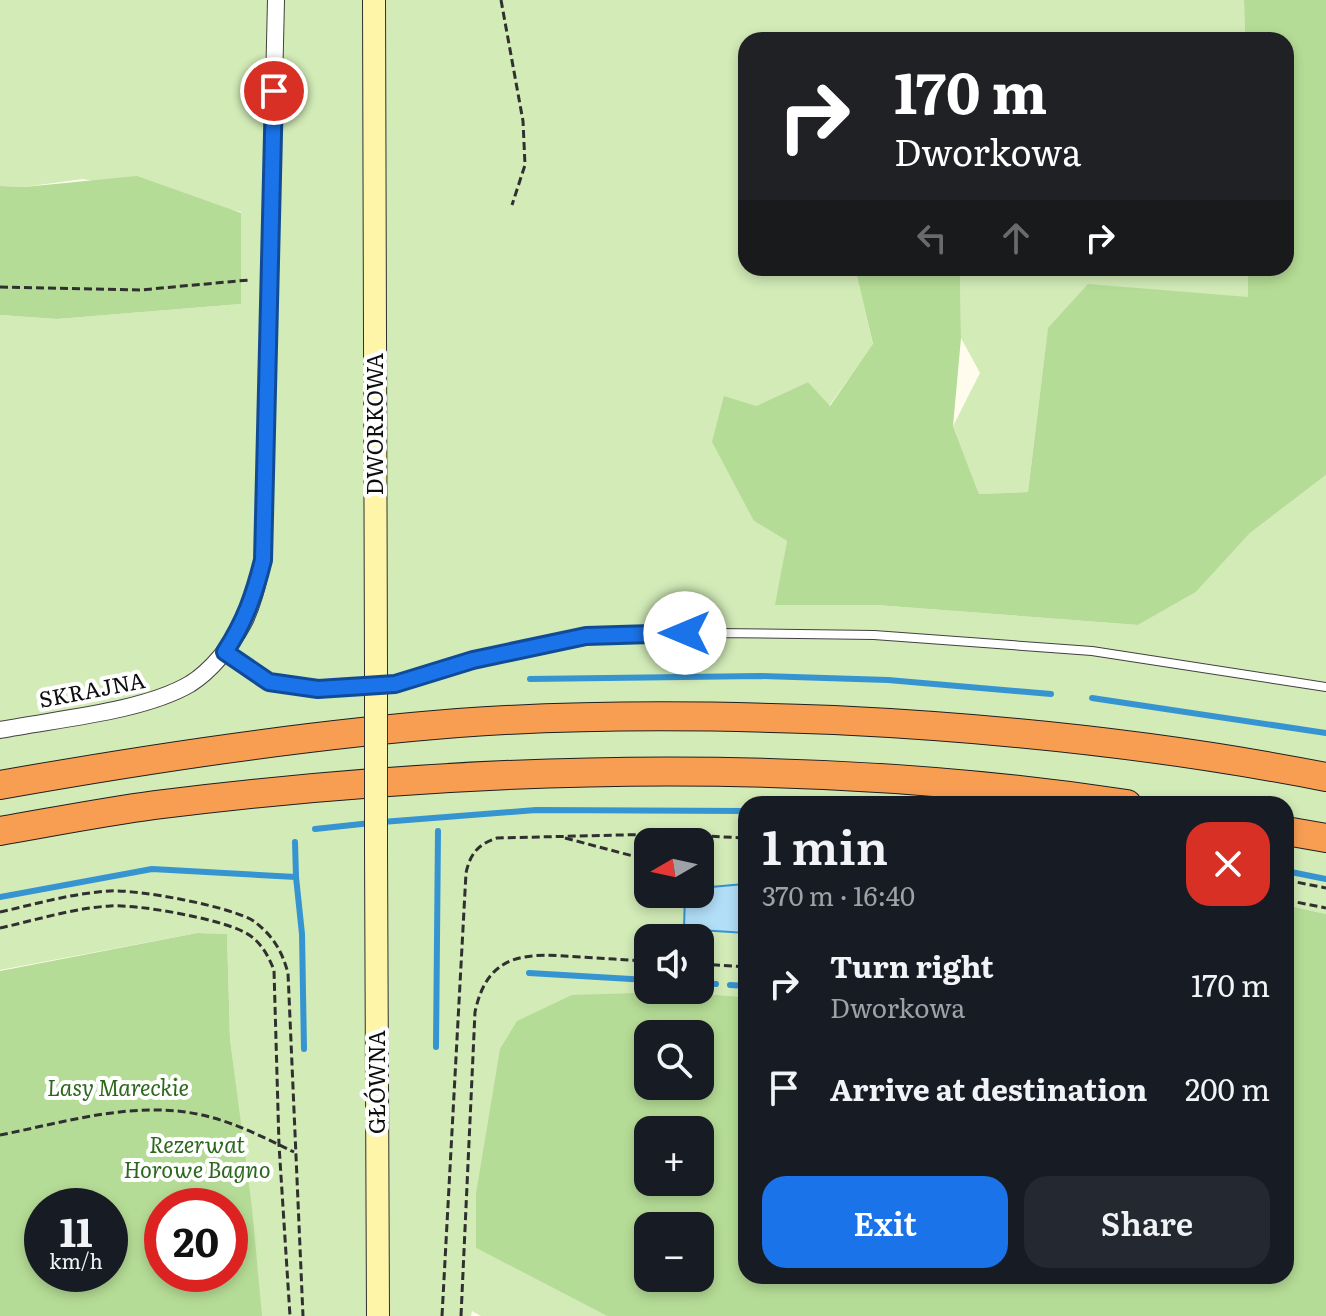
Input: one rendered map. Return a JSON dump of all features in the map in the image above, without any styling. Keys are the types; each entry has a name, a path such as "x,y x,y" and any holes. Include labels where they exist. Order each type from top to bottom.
{"highway":[{"path":"0,785 247,745 457,723 552,718 771,718 1004,730 1144,747 1326,777"},
{"path":"0,831 154,805 369,784 565,774 768,773 995,788 1061,796"},
{"path":"1294,832 1326,838"}],"street":[{"path":"225,652 243,623 263,560 276,0"},
{"name":"DWORKOWA","path":"374,0 376,848"},
{"name":"SKRAJNA","path":"0,730 154,701 192,682 225,652"},
{"name":"GŁÓWNA","path":"376,848 378,1316"}],"lane":[{"path":"225,652 269,682 318,689 395,684 473,660 586,636 700,633 874,635 1092,651 1326,687"}],"path":[{"path":"501,0 523,121 525,165 512,205"},
{"path":"0,287 140,290 249,280"},
{"path":"442,1316 468,863 478,847 497,838 662,834 738,838"},
{"path":"561,837 634,856"},
{"path":"1294,882 1326,888"},
{"path":"0,912 111,891 157,896 232,912 256,923 272,937 283,954 288,973 303,1316"},
{"path":"1294,902 1326,908"},
{"path":"0,928 119,906 155,910 225,925 245,932 267,952 274,970 279,1145 290,1316"},
{"path":"461,1316 475,1012 484,984 497,968 523,955 634,960"},
{"path":"714,965 738,966"},
{"path":"0,1135 105,1113 156,1109 203,1115 247,1130 294,1152"}],"green space":[{"name":"Rezerwat Horowe Bagno","path":"0,0 1244,0 1245,32 738,32 738,276 857,276 873,345 829,406 808,382 756,406 754,521 787,541 776,605 876,605 1138,625 1196,592 1250,533 1326,475 1326,914 1294,907 1294,796 738,796 738,996 714,995 714,924 634,924 634,1004 663,1004 651,1020 634,1020 634,1042 476,1248 607,1316 481,1316 472,1311 471,1316 0,1316 0,1150 238,1104 230,1039 227,934 197,933 0,970 0,315 57,319 241,304 241,212 83,179 24,187 0,186"},
{"path":"1244,0 1326,0 1326,475 1250,533 1196,592 1138,625 876,605 775,605 787,541 754,521 712,442 724,396 756,406 808,382 830,406 873,344 857,276 960,276 961,338 953,426 979,494 1028,492 1048,328 1088,284 1248,297 1248,276 1294,276 1294,32 1245,32"},
{"path":"137,176 241,213 241,304 57,319 0,315 0,186 24,187"},
{"path":"960,276 1248,276 1248,297 1048,329 1028,492 979,494 953,426 980,373 961,338"},
{"path":"1294,907 1326,914 1326,1316 607,1316 476,1248 476,1194 500,1049 517,1021 572,995 634,993 634,1004 714,1004 714,995 738,996 738,1284 1294,1284"},
{"name":"Lasy Mareckie","path":"197,933 227,934 230,1039 252,1208 262,1316 0,1316 0,971"}],"water":[{"path":"738,885 738,932 714,931 714,924 684,924 685,908 714,908 714,887"}],"waterway":[{"path":"530,679 760,676 888,680 1051,694"},
{"path":"1092,698 1326,733"},
{"path":"382,822 536,810 738,811"},
{"path":"315,829 371,823"},
{"path":"436,1047 438,831"},
{"path":"0,897 152,869 296,877 295,842"},
{"path":"1294,873 1326,879"},
{"path":"296,877 302,934 304,1049"},
{"path":"529,973 634,979"},
{"path":"730,985 738,986"}],"route":[{"path":"274,91 263,560 243,623 225,652 269,682 318,689 395,684 473,660 586,636 685,633"}]}
